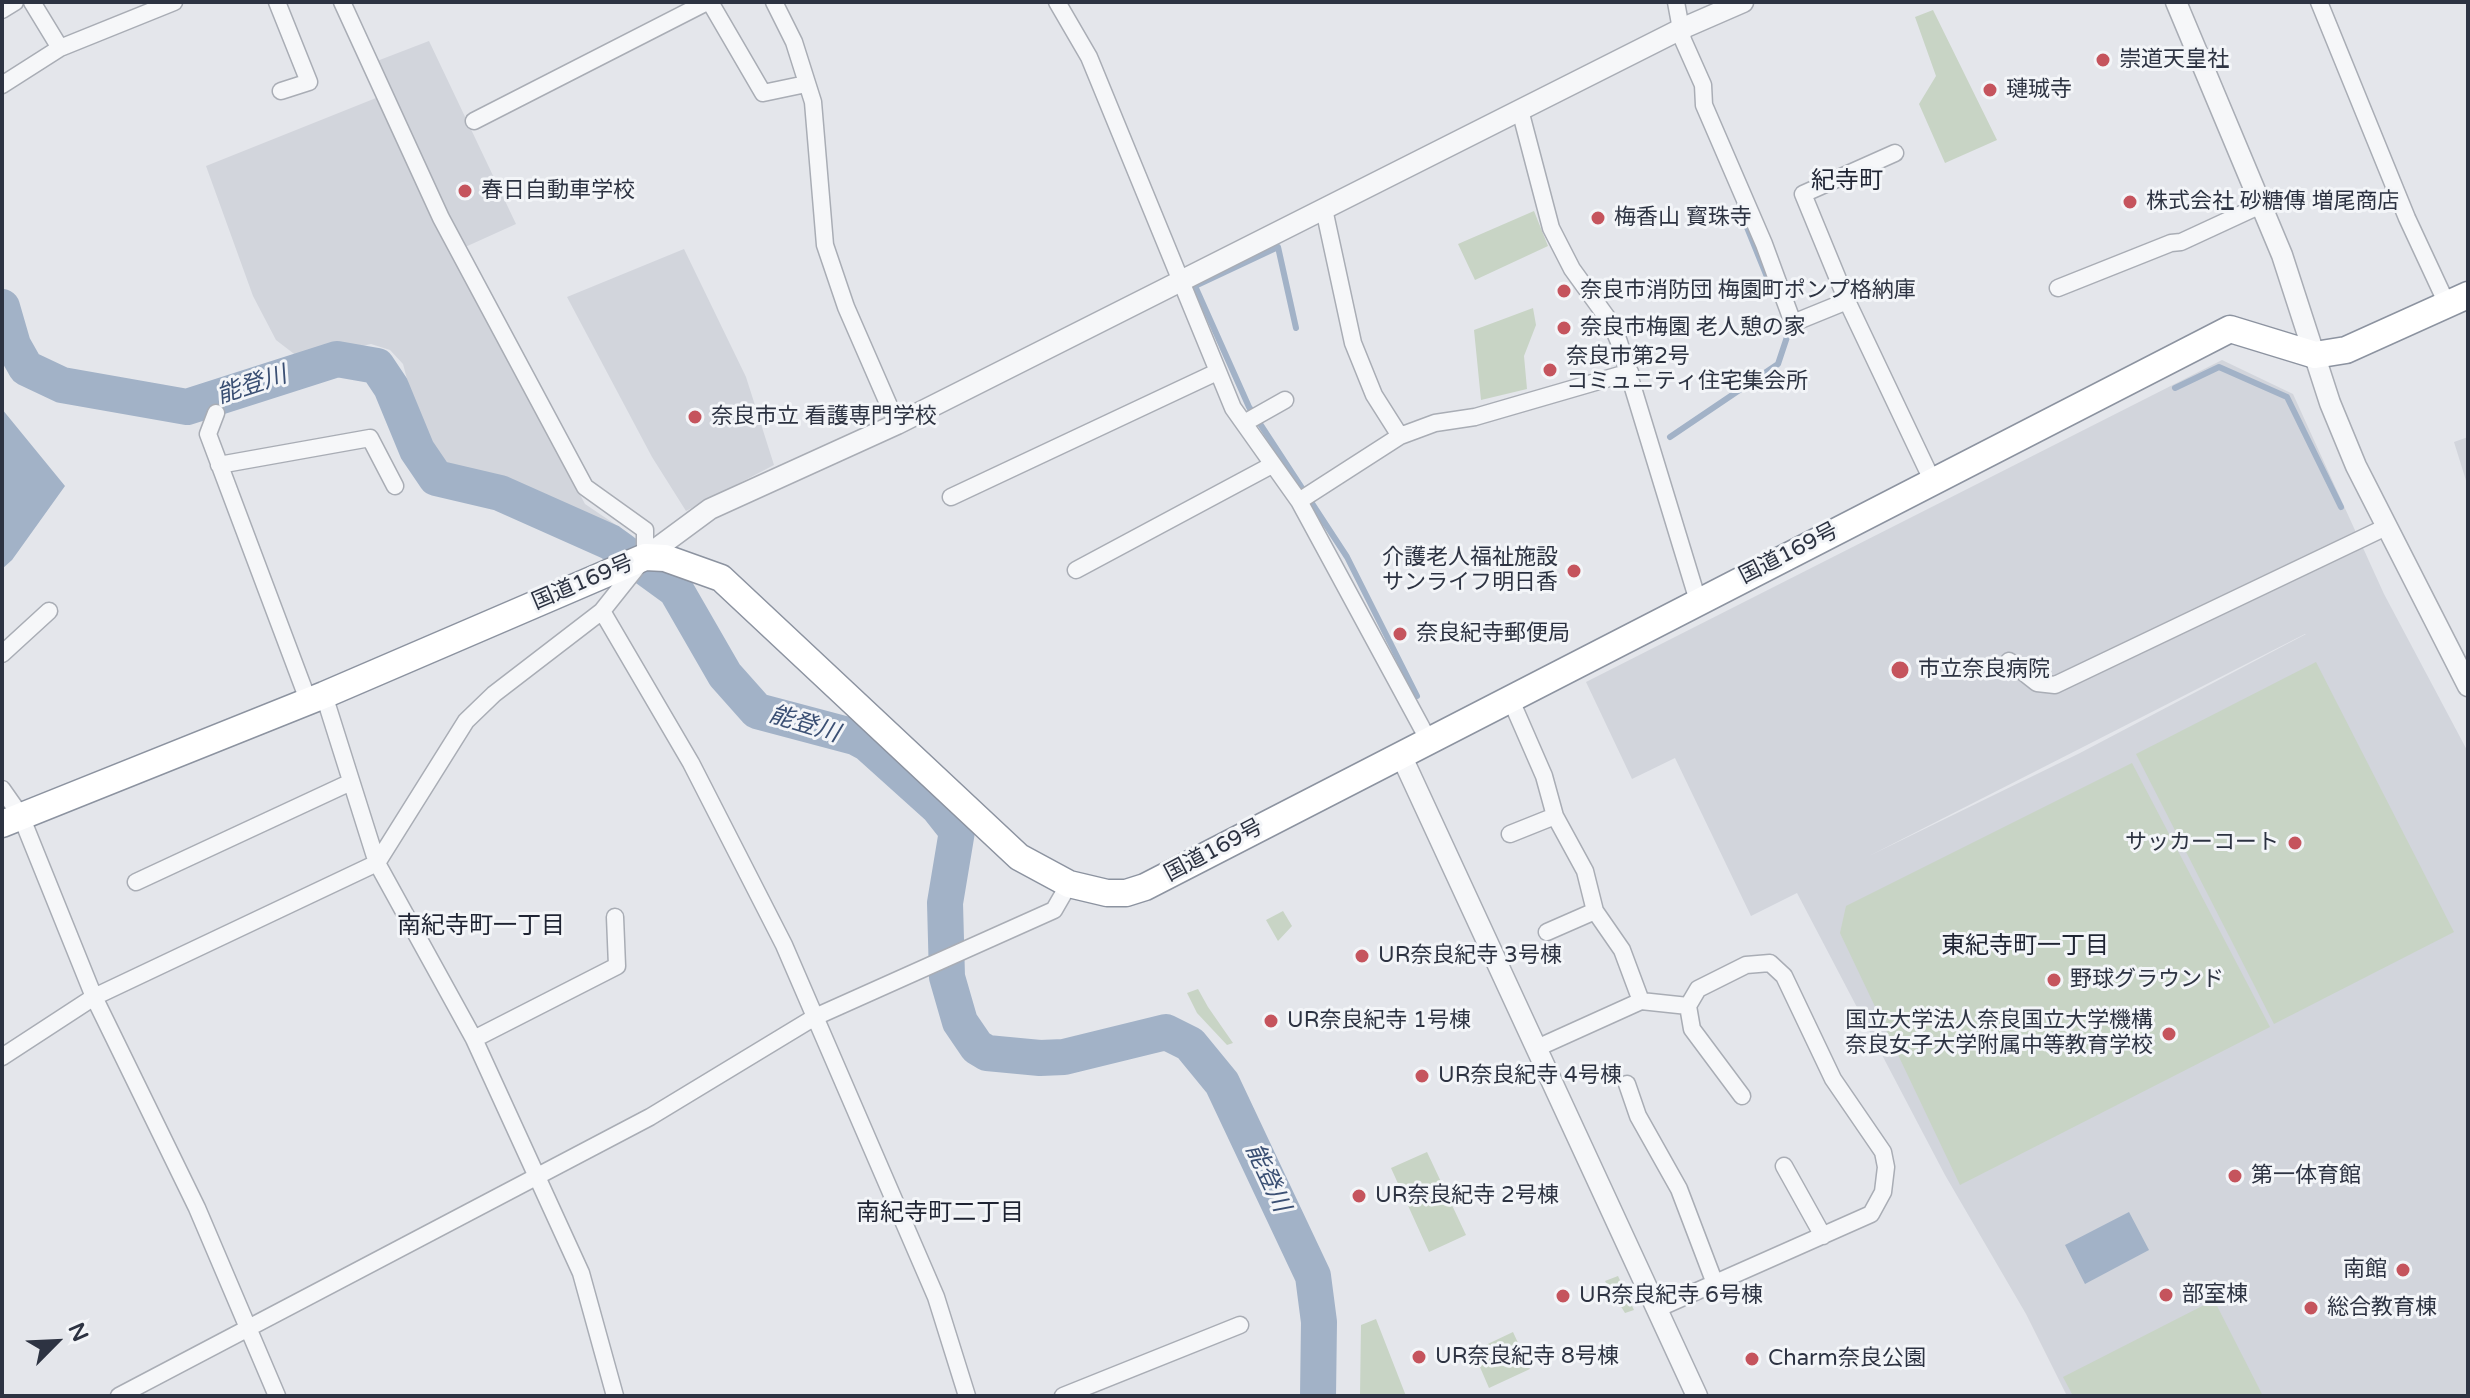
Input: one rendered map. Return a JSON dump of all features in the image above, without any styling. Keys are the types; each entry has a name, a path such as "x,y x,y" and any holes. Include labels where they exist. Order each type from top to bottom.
{"highway":[{"name":"国道169号","path":"12,820 316,698 645,557 691,565 721,578 1019,857 1069,884 1107,893 1145,887 2230,329 2315,355 2346,350 2458,300"}],"street":[{"path":"2,10 15,2"},
{"path":"32,2 60,48"},
{"path":"2,85 60,48 174,2"},
{"path":"277,2 309,82 281,91"},
{"path":"342,2 441,218 585,487 645,530 645,557"},
{"path":"474,121 708,2 763,93 806,84"},
{"path":"774,2 794,42 813,102 825,245 846,307 897,424"},
{"path":"1057,2 1089,57 1109,114 1233,408 1246,422 1299,501 1429,741"},
{"path":"1676,2 1681,29 1703,85 1704,105 1764,244 1793,323 1847,301"},
{"path":"2,1057 94,997 377,863 466,721 494,694 602,611 645,557 710,509 897,424 1681,29 1743,2"},
{"path":"2176,2 2261,205 2330,403 2386,527 2468,686"},
{"path":"2319,2 2407,218 2458,300"},
{"path":"1520,110 1551,228 1572,269 1611,323 1630,372 1698,601"},
{"path":"1895,153 1803,194 1847,301 1932,480"},
{"path":"2058,288 2171,243 2181,242 2261,205"},
{"path":"1324,209 1353,343 1374,395 1400,436"},
{"path":"951,497 1217,372"},
{"path":"1299,501 1400,436 1435,423 1475,417 1630,372"},
{"path":"1246,422 1285,400"},
{"path":"216,413 208,434 219,465 351,782 377,863 474,1039 581,1273 615,1396"},
{"path":"219,465 370,438 395,486"},
{"path":"1076,570 1272,465"},
{"path":"2009,661 2037,683 2055,685 2155,629 2386,527"},
{"path":"2,654 49,611"},
{"path":"602,611 691,763 784,945 936,1297 967,1396"},
{"path":"1510,698 1544,776 1555,816 1585,871 1595,911 1622,950 1641,1001"},
{"path":"1401,755 1697,1396"},
{"path":"136,882 351,782"},
{"path":"2,789 12,820 94,997 197,1208 277,1396"},
{"path":"1510,834 1555,816"},
{"path":"119,1396 650,1117 815,1017 1054,910 1069,884"},
{"path":"1547,932 1595,911"},
{"path":"474,1039 617,966 615,917"},
{"path":"1659,1308 1871,1214 1883,1192 1886,1167 1883,1152 1833,1079 1784,976 1770,963 1746,965 1698,989 1688,1006 1692,1029 1742,1096"},
{"path":"1537,1048 1641,1001 1688,1006"},
{"path":"1627,1084 1638,1116 1679,1189 1714,1281"},
{"path":"1784,1166 1823,1236"},
{"path":"1063,1396 1240,1325"}],"shaded area":[{"path":"429,41 516,224 452,253 585,504 634,537 620,545 506,492 496,481 444,472 426,450 403,364 390,350 371,344 302,360 276,340 253,296 206,166 391,92 377,61"},
{"name":"奈良市立 看護専門学校","path":"684,249 746,377 774,465 686,511 652,457 567,297"},
{"name":"国立大学法人奈良国立大学機構 奈良女子大学附属中等教育学校","path":"2222,360 2293,394 2384,594 2468,752 2468,1396 2067,1396 2026,1314 1945,1175 1797,893 1751,916 1675,758 1632,779 1586,682","holes":["2306,634 2080,753 1869,856"]},
{"path":"2468,437 2468,487 2454,442"}],"green space":[{"path":"1933,10 1997,140 1945,163 1919,104 1936,76 1915,17"},
{"path":"1534,211 1548,246 1475,280 1458,244"},
{"path":"1533,308 1536,325 1524,356 1527,389 1481,400 1474,330"},
{"name":"サッカーコート","path":"2316,662 2454,932 2274,1024 2136,754"},
{"name":"野球グラウンド","path":"2132,763 2270,1027 1960,1185 1840,933 1846,906"},
{"path":"1283,911 1292,926 1278,941 1266,920"},
{"path":"1198,989 1233,1043 1227,1045 1197,1013 1187,993"},
{"path":"1427,1152 1466,1235 1429,1252 1391,1168"},
{"path":"1618,1276 1634,1310 1625,1313 1605,1281"},
{"path":"2214,1300 2263,1396 2073,1396 2063,1377"},
{"path":"1376,1319 1406,1396 1360,1396 1361,1325"},
{"path":"1513,1332 1530,1369 1489,1388 1473,1351"}],"water":[{"path":"2,409 65,486 12,560 2,569"},
{"path":"2129,1212 2149,1250 2085,1284 2065,1245"}],"waterway":[{"path":"1742,215 1776,299"},
{"path":"1296,328 1278,247 1195,286 1249,407 1347,557 1417,696"},
{"name":"能登川","path":"2,307 13,345 26,368 62,385 187,407 337,359 377,366 391,387 417,450 436,478 500,493 610,542 676,590 725,675 757,711 855,737 868,744 938,807 957,831 945,903 947,977 960,1022 977,1047 987,1053 1064,1057 1166,1032 1190,1044 1222,1083 1313,1276 1319,1322 1318,1396"},
{"path":"1670,437 1778,364 1788,334 1784,321"},
{"path":"2175,388 2219,367 2287,397 2341,507"}],"place":[{"name":"崇道天皇社","path":"2103,60"},
{"name":"璉珹寺","path":"1990,90"},
{"name":"春日自動車学校","path":"465,191"},
{"name":"株式会社 砂糖傳 増尾商店","path":"2130,202"},
{"name":"梅香山 寳珠寺","path":"1598,218"},
{"name":"奈良市消防団 梅園町ポンプ格納庫","path":"1564,291"},
{"name":"奈良市梅園 老人憩の家","path":"1564,328"},
{"name":"奈良市第2号 コミュニティ住宅集会所","path":"1550,370"},
{"name":"奈良市立 看護専門学校","path":"695,417"},
{"name":"介護老人福祉施設 サンライフ明日香","path":"1574,571"},
{"name":"奈良紀寺郵便局","path":"1400,634"},
{"name":"市立奈良病院","path":"1900,670"},
{"name":"サッカーコート","path":"2295,843"},
{"name":"UR奈良紀寺 3号棟","path":"1362,956"},
{"name":"野球グラウンド","path":"2054,980"},
{"name":"UR奈良紀寺 1号棟","path":"1271,1021"},
{"name":"国立大学法人奈良国立大学機構 奈良女子大学附属中等教育学校","path":"2169,1034"},
{"name":"UR奈良紀寺 4号棟","path":"1422,1076"},
{"name":"第一体育館","path":"2235,1176"},
{"name":"UR奈良紀寺 2号棟","path":"1359,1196"},
{"name":"南館","path":"2403,1270"},
{"name":"部室棟","path":"2166,1295"},
{"name":"UR奈良紀寺 6号棟","path":"1563,1296"},
{"name":"総合教育棟","path":"2311,1308"},
{"name":"UR奈良紀寺 8号棟","path":"1419,1357"},
{"name":"Charm奈良公園","path":"1752,1359"}],"district":[{"name":"紀寺町","path":"1847,182"},
{"name":"南紀寺町一丁目","path":"481,927"},
{"name":"東紀寺町一丁目","path":"2025,947"},
{"name":"南紀寺町二丁目","path":"940,1214"}]}
